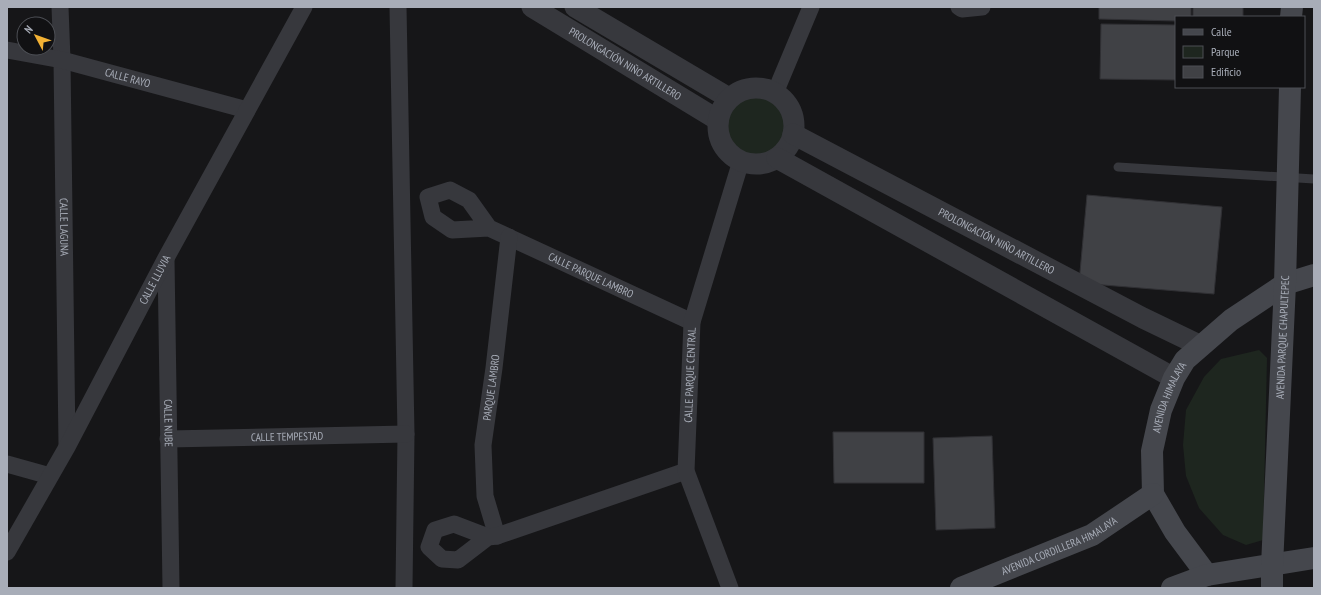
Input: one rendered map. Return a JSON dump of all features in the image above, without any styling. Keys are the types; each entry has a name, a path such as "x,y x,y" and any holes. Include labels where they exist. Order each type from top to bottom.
{"main road":[{"name":"AVENIDA PARQUE CHAPULTEPEC","path":"1272,588 1285,284 1290,88"},
{"name":"AVENIDA HIMALAYA","path":"1207,575 1175,532 1153,494 1152,451 1161,410 1174,378 1185,360 1231,320 1285,284 1314,275"},
{"name":"AVENIDA CORDILLERA HIMALAYA","path":"961,588 1092,535 1153,494"},
{"path":"1172,588 1207,575 1272,566 1314,558"}],"street":[{"name":"CALLE LAGUNA","path":"60,7 67,447"},
{"name":"CALLE LLUVIA","path":"7,552 67,447 166,258 304,7"},
{"path":"398,7 406,434 404,588"},
{"name":"PROLONGACIÓN NIÑO ARTILLERO","path":"532,7 718,120"},
{"path":"575,7 729,98"},
{"path":"775,93 811,7"},
{"path":"959,7 962,9 982,7"},
{"name":"CALLE RAYO","path":"7,50 62,60 247,110"},
{"path":"751,88 764,88 775,93 784,101 791,110 794,126 790,143 777,158 766,163 753,164 741,161 730,154 722,145 718,133 718,120 722,108 729,98 739,91 751,88"},
{"name":"PROLONGACIÓN NIÑO ARTILLERO","path":"793,134 1143,318 1201,346"},
{"path":"777,158 1174,378"},
{"name":"CALLE PARQUE CENTRAL","path":"730,588 686,471 692,322 741,161"},
{"name":"CALLE PARQUE LAMBRO","path":"489,228 692,322"},
{"name":"PARQUE LAMBRO","path":"509,237 494,368 483,445 485,496 492,536 686,471"},
{"name":"CALLE NUBE","path":"166,258 171,588"},
{"name":"CALLE TEMPESTAD","path":"168,439 406,434"},
{"path":"7,464 50,476"}],"lane":[{"path":"1118,167 1314,179"}],"green space":[{"path":"756,88 771,91 783,99 791,111 794,126 791,141 783,153 771,161 756,164 741,161 729,153 721,141 718,126 721,111 729,99 741,91"},
{"path":"1259,350 1267,358 1263,540 1246,545 1223,535 1199,508 1186,476 1183,445 1186,410 1204,377 1221,359"}],"building":[{"path":"1099,7 1191,7 1191,16 1175,16 1175,21 1099,19"},
{"path":"1193,7 1243,7 1243,16 1193,16"},
{"path":"1101,24 1175,25 1175,80 1100,79"},
{"path":"1087,195 1222,207 1214,294 1079,283"},
{"path":"833,432 924,432 924,483 834,483"},
{"path":"992,436 995,528 936,530 933,438"}]}
